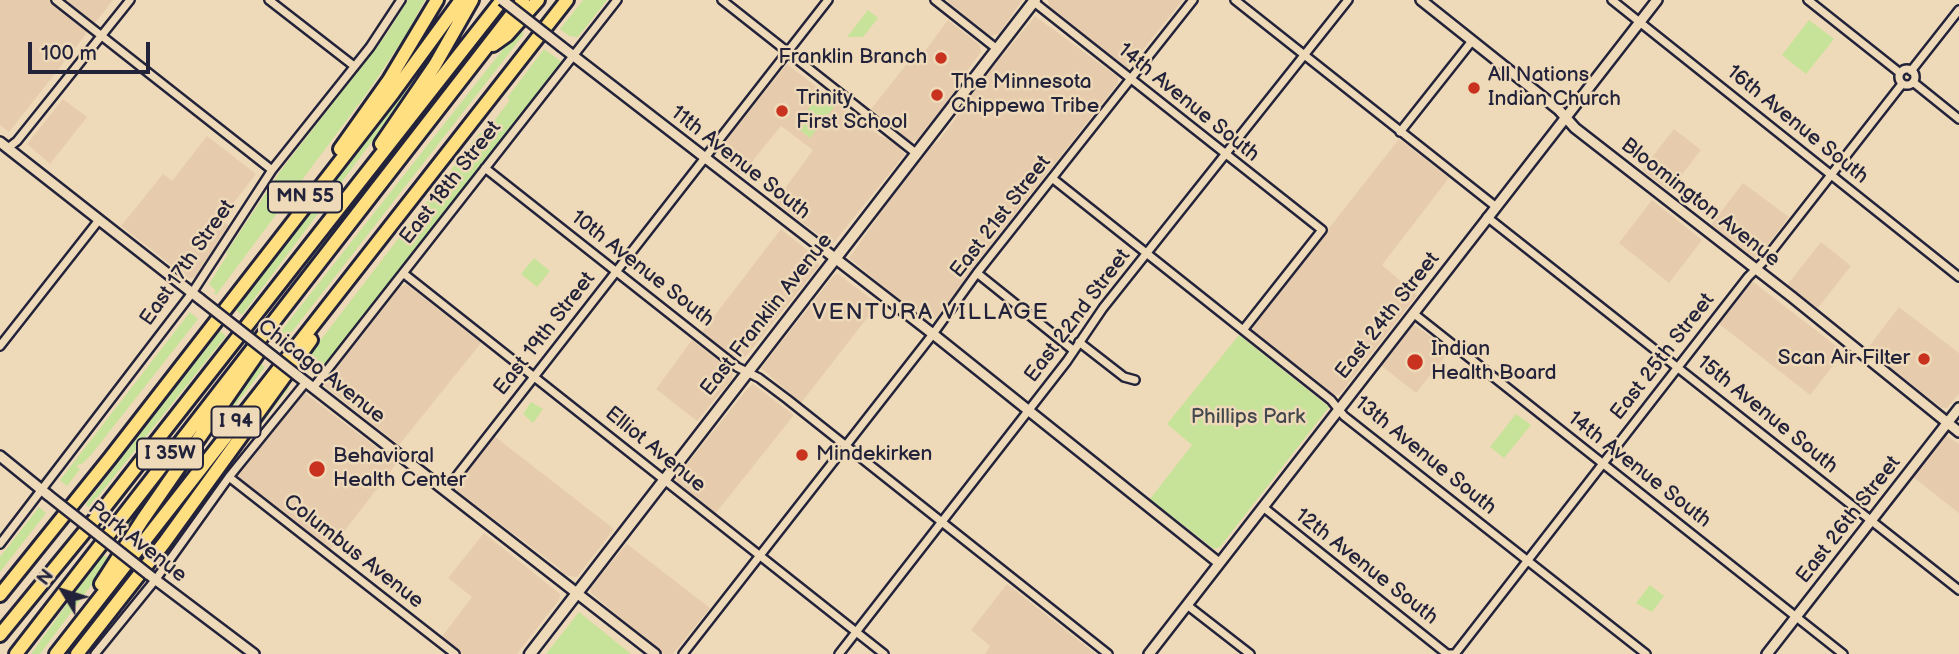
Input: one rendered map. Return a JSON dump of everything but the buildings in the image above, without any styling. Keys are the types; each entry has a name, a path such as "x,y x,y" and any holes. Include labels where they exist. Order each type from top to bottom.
{"highway":[{"name":"MN 55","path":"226,309 377,97 436,0"},
{"path":"0,595 408,75 461,0"},
{"path":"298,259 418,92 472,0"},
{"name":"I 35W","path":"0,635 104,508 502,0"},
{"name":"I 35W","path":"16,654 523,0"},
{"path":"477,59 507,35 538,0"},
{"name":"I 94","path":"60,649 566,0"},
{"path":"77,654 190,508 410,201"},
{"path":"60,649 143,519 325,254"},
{"path":"0,581 110,458"},
{"path":"25,654 96,550"}],"main road":[{"name":"East Franklin Avenue","path":"530,654 1035,1"}],"street":[{"path":"56,0 272,170"},
{"path":"3,148 18,141 130,0"},
{"path":"269,0 354,66"},
{"name":"East 17th Street","path":"0,544 45,492 196,296 272,170 386,25 401,0"},
{"name":"11th Avenue South","path":"502,0 834,260 933,334 1219,563"},
{"name":"East 18th Street","path":"95,654 229,477 306,382 403,274 617,0"},
{"path":"722,0 916,154"},
{"name":"East 19th Street","path":"445,491 828,0"},
{"path":"935,0 998,49"},
{"name":"East 21st Street","path":"683,654 1192,0"},
{"path":"1235,0 1495,206"},
{"name":"East 22nd Street","path":"839,654 1147,253 1348,0"},
{"name":"Bloomington Avenue","path":"1421,0 1575,128 1959,432"},
{"name":"16th Avenue South","path":"1612,0 1959,277"},
{"name":"East 24th Street","path":"1149,654 1657,0"},
{"path":"1808,0 1900,73"},
{"name":"14th Avenue South","path":"1035,1 1322,230 1243,330"},
{"path":"1912,71 1959,10"},
{"path":"1400,132 1472,41"},
{"path":"1907,69 1912,71 1915,78 1909,85 1902,84 1899,80 1900,73 1907,69"},
{"path":"1913,82 1959,119"},
{"name":"East 25th Street","path":"1455,654 1678,366 1902,84"},
{"name":"Chicago Avenue","path":"3,148 655,654"},
{"name":"10th Avenue South","path":"485,168 737,367 748,371 846,445 1108,654"},
{"name":"13th Avenue South","path":"1052,178 1339,408 1344,416 1646,654"},
{"name":"15th Avenue South","path":"1487,217 1959,590"},
{"path":"0,346 99,220"},
{"path":"977,273 1073,349"},
{"name":"Elliot Avenue","path":"403,274 884,654"},
{"name":"14th Avenue South","path":"1413,313 1843,654"},
{"path":"1079,342 1124,377 1135,380"},
{"name":"East 26th Street","path":"1767,654 1959,408"},
{"name":"Park Avenue","path":"0,456 254,654"},
{"name":"Columbus Avenue","path":"229,477 455,654"},
{"name":"12th Avenue South","path":"1263,507 1448,654"},
{"path":"1187,605 1250,654"},
{"path":"1448,654 1455,654"}],"shaded area":[{"path":"0,0 113,0 9,132 0,125"},
{"path":"946,0 1022,0 999,34 990,36"},
{"path":"1048,0 1183,0 1128,68 1124,68 1049,6"},
{"path":"1035,16 1118,77 1118,83 974,266 968,278 933,321 927,322 849,258 883,207"},
{"path":"948,20 980,45 981,52 961,79 958,88 917,140 909,142 902,137 900,131 871,109 909,61 916,63"},
{"path":"787,64 880,136 892,140 905,154 832,245 775,202 813,150 781,126 741,175 718,155 718,150"},
{"path":"63,99 87,117 50,164 27,144"},
{"path":"1674,129 1701,150 1669,191 1642,170"},
{"path":"207,136 256,174 221,219 230,227 195,277 189,279 121,226 163,174 172,181"},
{"path":"1399,139 1449,178 1382,265 1417,295 1339,395 1332,394 1254,333 1252,326"},
{"path":"1743,183 1789,217 1758,257 1754,258 1711,225"},
{"path":"1652,200 1702,240 1669,283 1619,243"},
{"path":"781,229 818,259 819,266 746,356 735,358 702,332"},
{"path":"1821,242 1851,266 1817,309 1787,285"},
{"path":"838,274 878,304 801,403 761,368 834,275"},
{"path":"1752,281 1844,352 1810,395 1718,323"},
{"path":"406,284 481,343 399,445 327,388 325,381 399,287"},
{"name":"Scan Air Filter","path":"1899,307 1959,353 1959,394 1947,408 1942,408 1867,349"},
{"path":"1413,324 1450,350 1416,393 1379,364"},
{"path":"692,340 733,372 732,379 697,421 656,389"},
{"path":"753,384 794,415 715,514 678,485 676,478"},
{"name":"Behavioral Health Center","path":"305,393 397,463 329,551 237,479"},
{"path":"1944,434 1959,444 1959,513 1913,477"},
{"path":"494,436 614,529 577,577 563,575 559,568 457,493 457,483"},
{"path":"484,533 560,594 559,600 517,654 462,654 441,638 472,597 448,578"},
{"path":"627,544 710,608 673,654 664,654 591,593 590,587"},
{"path":"1007,584 1096,654 985,654 990,646 971,630"}],"green space":[{"path":"408,0 425,0 406,35 367,93 216,295 216,291 209,284 228,254 226,253 281,170 386,35"},
{"path":"583,0 607,0 578,37 569,36 560,29"},
{"path":"868,10 878,18 863,37 847,37"},
{"path":"1809,20 1834,39 1806,74 1782,55"},
{"path":"519,29 524,34 281,346 274,340"},
{"path":"544,49 562,62 321,369 314,369 303,363 477,136 491,125 510,100 507,98"},
{"path":"425,66 427,68 242,315 236,310"},
{"path":"819,95 834,107 810,138 795,126"},
{"path":"534,258 550,271 537,287 521,274"},
{"path":"190,312 198,319 91,455 76,466 80,469 67,486 60,480"},
{"path":"220,331 226,336 89,508 86,504"},
{"name":"Phillips Park","path":"1239,335 1329,407 1220,547 1214,549 1150,499 1192,445 1167,424"},
{"path":"258,362 265,367 193,459 194,455"},
{"path":"287,383 289,388 196,509 196,505"},
{"path":"531,402 543,409 533,423 523,414"},
{"path":"1516,414 1531,425 1504,458 1490,447"},
{"path":"153,489 156,492 126,537 120,532"},
{"path":"39,507 46,513 0,572 0,557"},
{"path":"103,554 110,560 40,654 31,654"},
{"path":"1650,585 1664,596 1652,612 1636,603"},
{"path":"579,612 631,654 546,654"}],"place":[{"name":"Franklin Branch","path":"941,58"},
{"name":"All Nations Indian Church","path":"1474,88"},
{"name":"The Minnesota Chippewa Tribe","path":"937,95"},
{"name":"Trinity First School","path":"782,111"},
{"name":"Scan Air Filter","path":"1924,359"},
{"name":"Indian Health Board","path":"1415,362"},
{"name":"Mindekirken","path":"802,455"},
{"name":"Behavioral Health Center","path":"317,469"}],"district":[{"name":"VENTURA VILLAGE","path":"931,313"}]}
